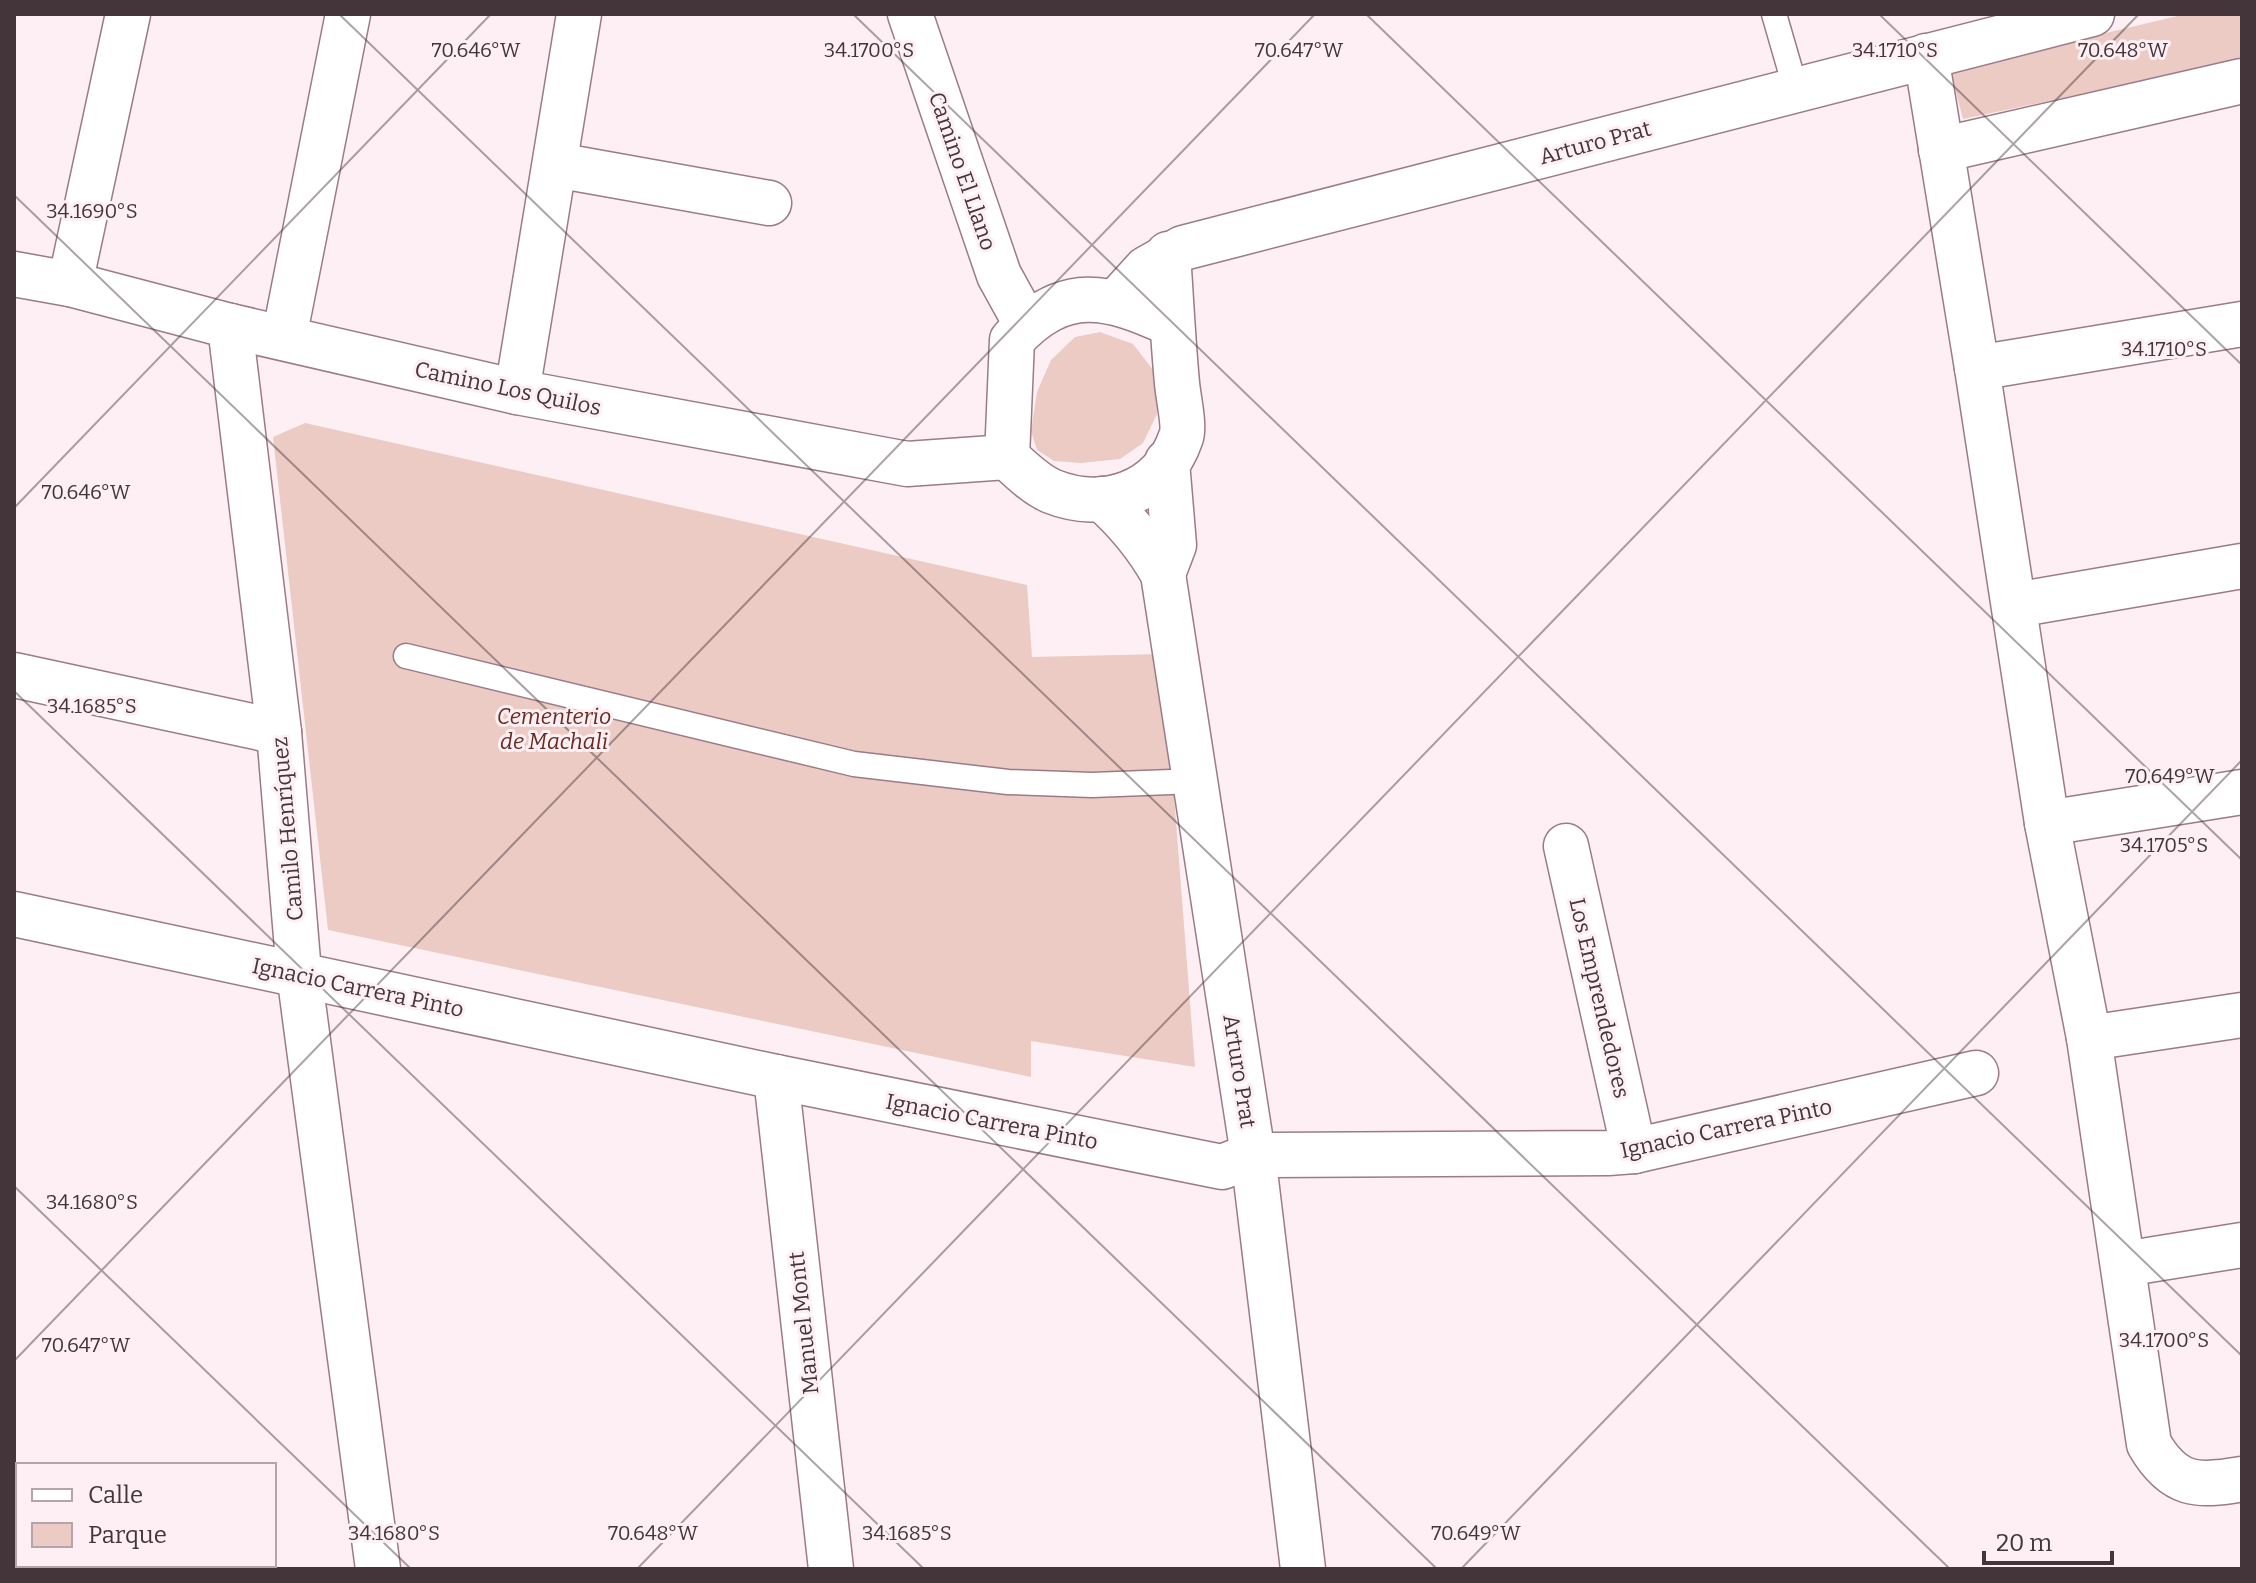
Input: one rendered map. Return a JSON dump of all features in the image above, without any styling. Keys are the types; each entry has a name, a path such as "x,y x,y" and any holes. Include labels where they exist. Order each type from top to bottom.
{"street":[{"path":"70,284 128,14"},
{"path":"284,338 348,14"},
{"path":"517,392 579,14"},
{"name":"Camino El Llano","path":"910,14 999,275 1026,324"},
{"name":"Arturo Prat","path":"1116,302 1146,269 1183,248 2092,14"},
{"path":"1926,56 2047,823 2089,1038 2149,1444 2156,1457 2175,1476 2189,1482 2207,1485 2242,1479"},
{"path":"1941,150 2242,81"},
{"path":"556,165 769,203"},
{"name":"Arturo Prat","path":"1007,457 1049,490 1083,500 1118,498 1147,486 1167,462 1182,435 1171,324 1168,254"},
{"name":"Camino Los Quilos","path":"14,274 70,284 230,326 517,392 907,464 1007,457"},
{"path":"1007,457 1012,340 1026,324 1055,306 1089,298 1127,304 1171,324"},
{"path":"1977,368 2242,324"},
{"name":"Camilo Henríquez","path":"230,326 279,732 299,973 378,1569"},
{"name":"Arturo Prat","path":"1163,574 1174,545 1167,462"},
{"name":"Arturo Prat","path":"1102,499 1146,544 1163,574 1253,1155 1303,1569"},
{"path":"2015,605 2242,566"},
{"path":"14,675 279,732"},
{"path":"2047,823 2242,792"},
{"name":"Los Emprendedores","path":"1566,846 1634,1151"},
{"name":"Ignacio Carrera Pinto","path":"14,914 776,1077 1222,1167 1253,1155 1634,1151 1976,1073"},
{"path":"2089,1038 2242,1015"},
{"name":"Manuel Montt","path":"776,1077 831,1569"},
{"path":"2124,1264 2242,1245"}],"lane":[{"path":"1774,14 1796,90"},
{"path":"406,656 854,764 1008,782 1092,785 1197,781"}],"green space":[{"path":"2186,14 2242,14 2242,60 1963,119 1950,70"},
{"path":"1100,332 1133,344 1157,375 1157,414 1143,443 1120,459 1081,463 1054,461 1037,450 1031,431 1037,392 1051,360 1075,337"},
{"name":"Cementerio de Machali","path":"305,423 1027,585 1032,657 1163,654 1195,1067 1031,1041 1031,1077 328,930 273,437"}]}
